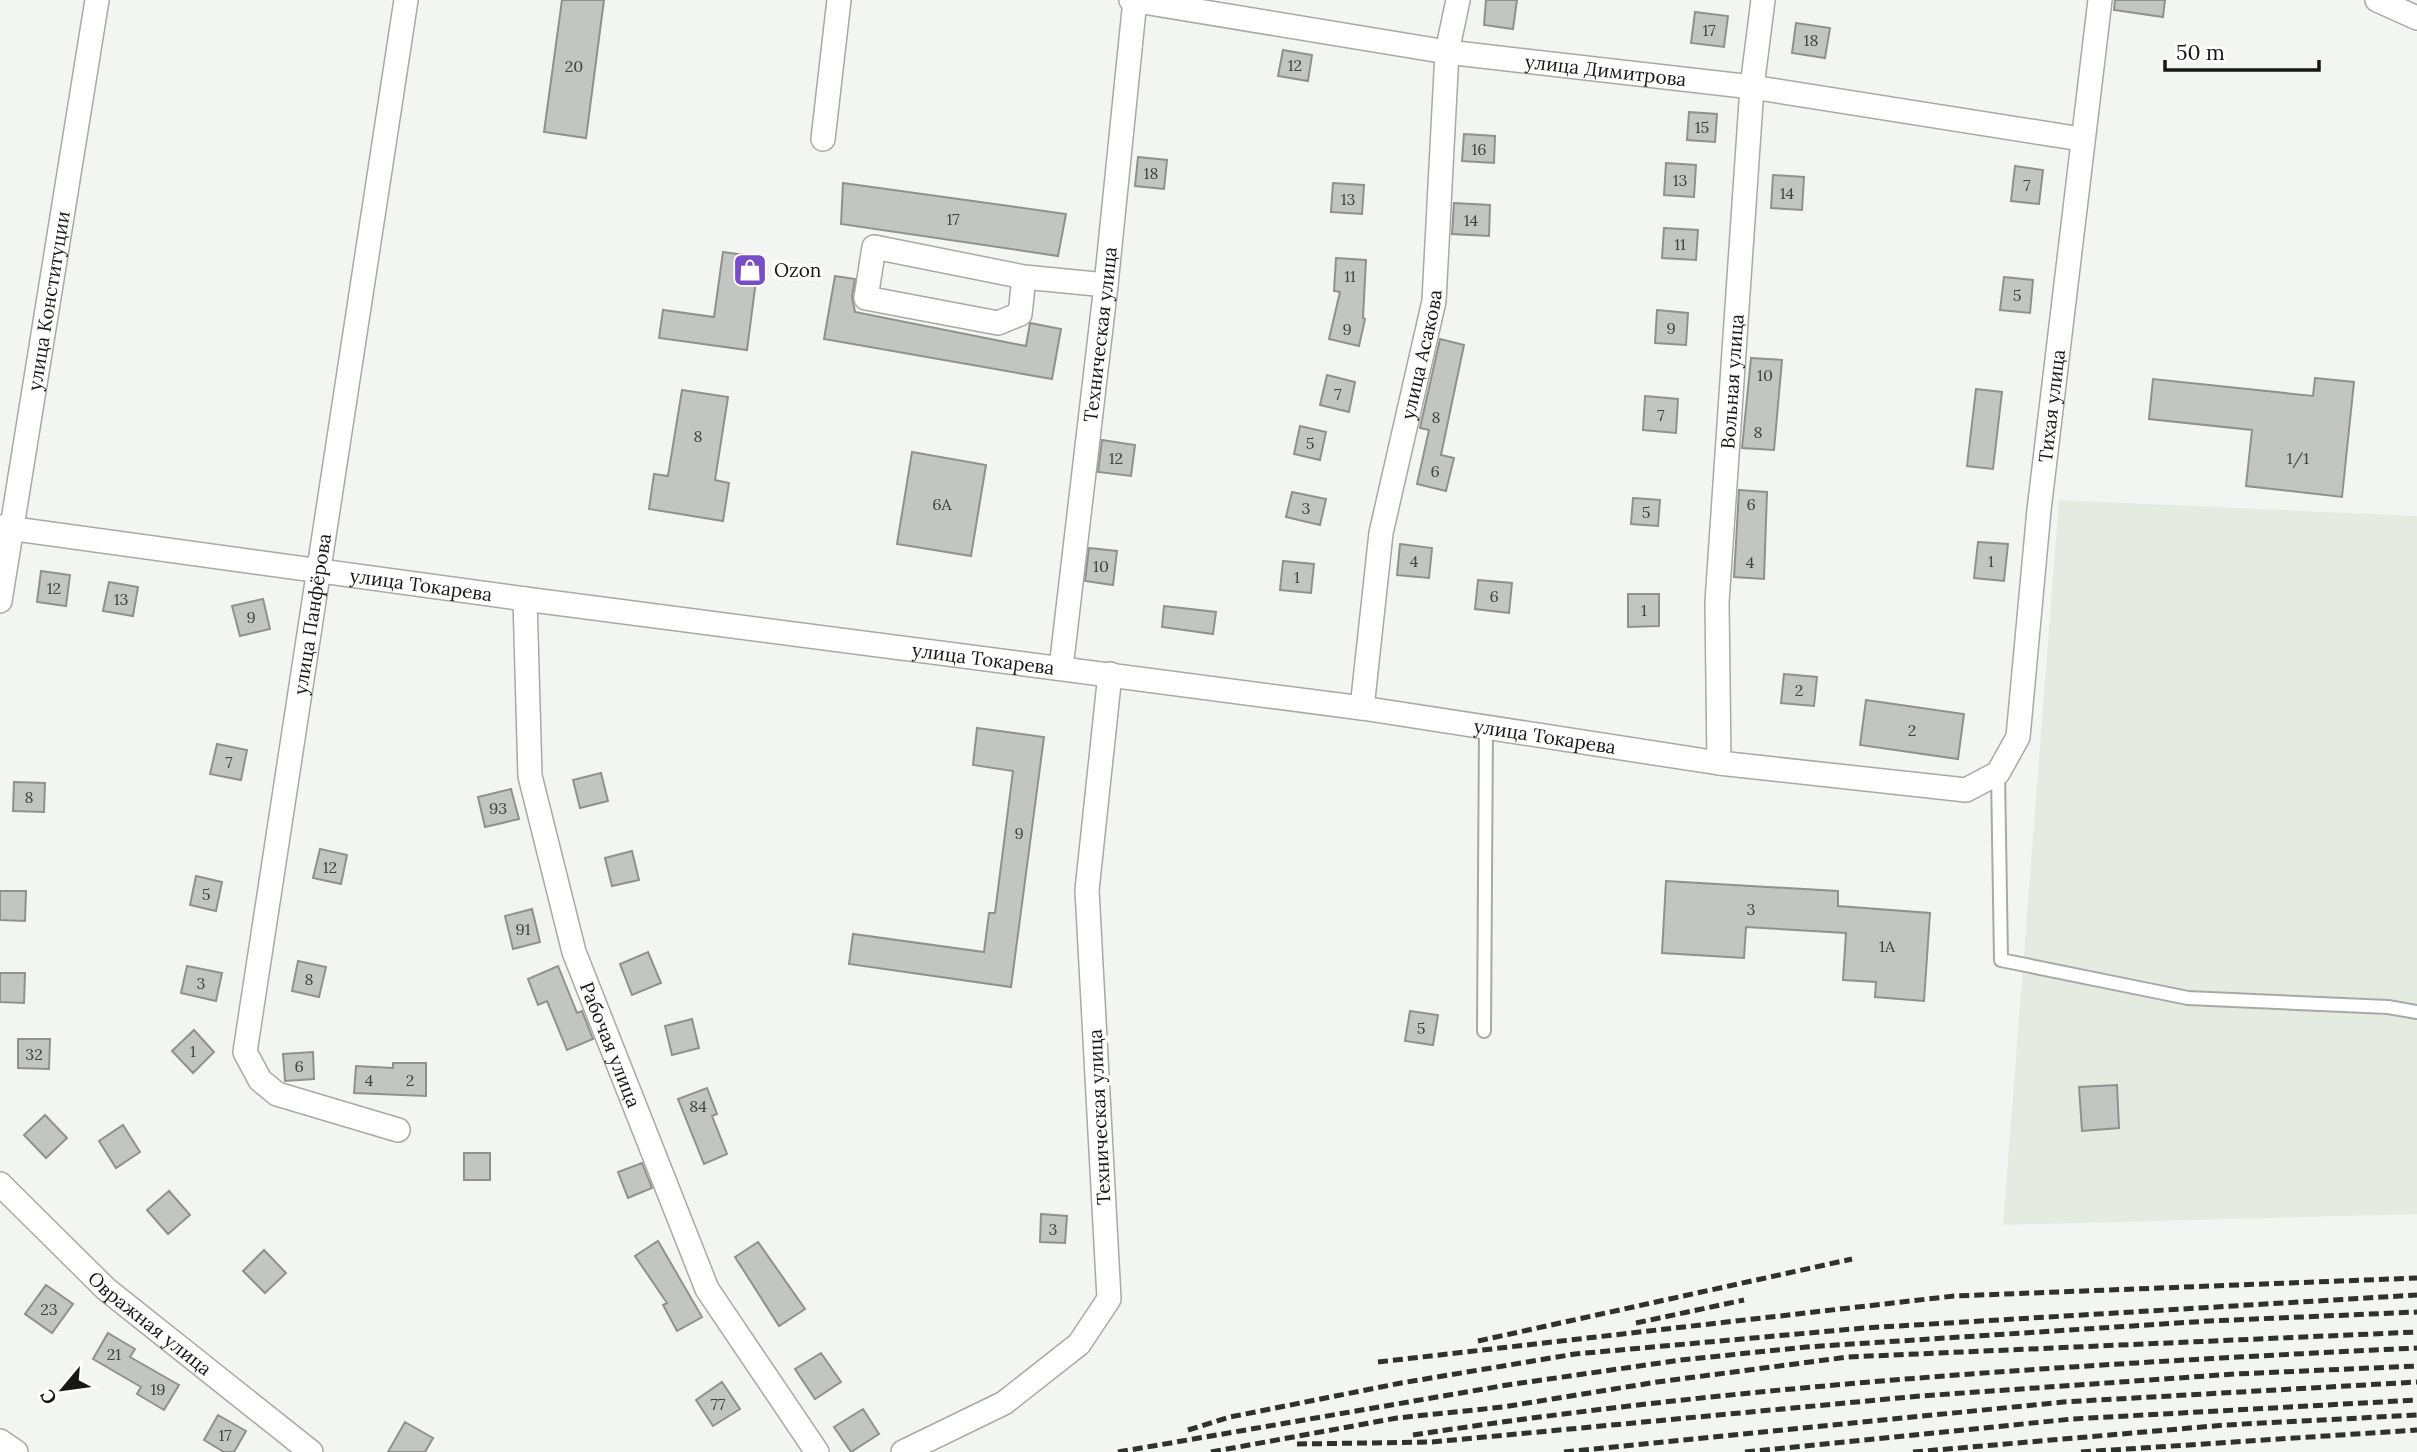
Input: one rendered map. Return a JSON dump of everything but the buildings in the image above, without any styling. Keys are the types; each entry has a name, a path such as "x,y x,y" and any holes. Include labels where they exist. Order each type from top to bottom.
{"street":[{"name":"улица Конституции","path":"0,601 5,528 97,0"},
{"name":"улица Панфёрова","path":"398,1130 277,1094 260,1080 245,1052 406,0"},
{"path":"823,139 839,0"},
{"name":"улица Димитрова","path":"1134,0 1447,52 1752,87 2081,139"},
{"name":"Техническая улица","path":"1060,668 1106,285 1134,0"},
{"name":"улица Асакова","path":"1363,708 1381,533 1434,300 1447,52 1458,0"},
{"name":"Вольная улица","path":"1719,763 1717,601 1752,87 1763,0"},
{"name":"Тихая улица","path":"1998,773 2018,737 2039,510 2099,0"},
{"path":"2376,0 2417,18"},
{"path":"1024,277 1020,313 998,323 866,298 874,247 1024,277 1106,285"},
{"name":"улица Токарева","path":"5,528 1363,708 1719,763 1966,790 1998,773"},
{"name":"Рабочая улица","path":"525,599 530,776 574,952 707,1289 817,1452"},
{"name":"Техническая улица","path":"903,1452 1004,1403 1079,1345 1109,1299 1087,890 1110,674"},
{"name":"Овражная улица","path":"0,1184 106,1289 311,1452"},
{"path":"0,1441 16,1452"}],"lane":[{"path":"1484,1031 1486,727"},
{"path":"1998,773 2001,960 2188,998 2388,1007 2417,1012"}],"shaded area":[{"path":"2059,500 2417,516 2417,1214 2003,1225"}],"railway":[{"path":"1478,1341 1852,1259"},
{"path":"1378,1362 1954,1296 2417,1278"},
{"path":"1188,1430 1230,1417 1401,1383 1575,1354 1864,1328 2417,1295"},
{"path":"1636,1323 1744,1300"},
{"path":"1118,1452 1507,1385 1681,1360 1806,1347 2209,1321 2417,1312"},
{"path":"1211,1452 1397,1418 1503,1407 1657,1382 1848,1357 2417,1332"},
{"path":"1413,1435 1663,1402 1914,1378 2417,1348"},
{"path":"1297,1444 1432,1442 1920,1396 2235,1374 2417,1366"},
{"path":"1564,1452 2063,1402 2417,1382"},
{"path":"1745,1452 2072,1419 2417,1400"},
{"path":"1913,1452 2225,1425 2417,1415"},
{"path":"2081,1452 2417,1430"}],"place":[{"name":"Ozon","path":"750,270"}]}
